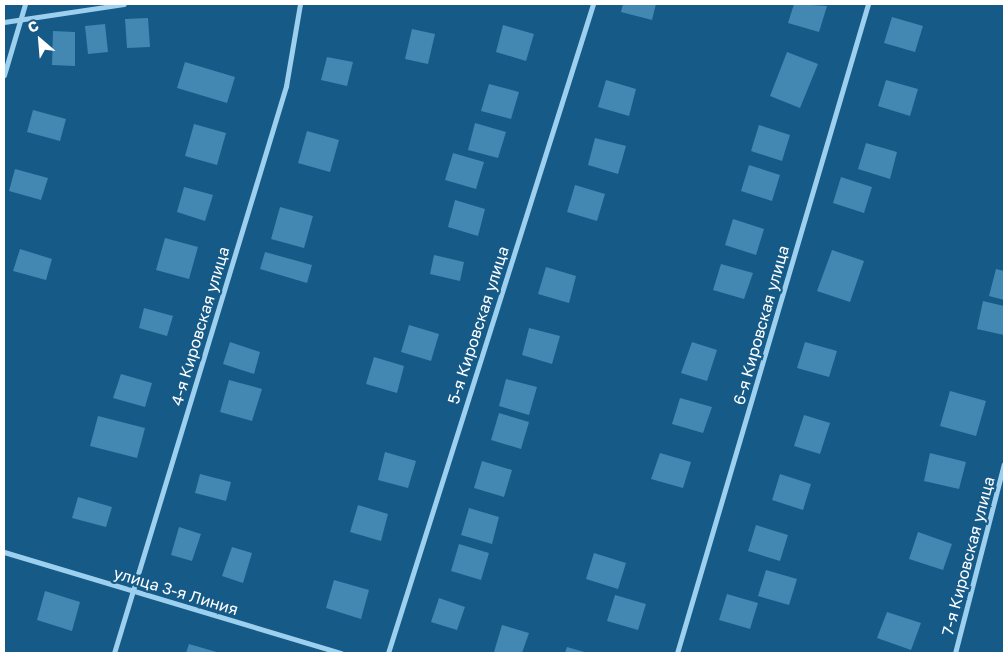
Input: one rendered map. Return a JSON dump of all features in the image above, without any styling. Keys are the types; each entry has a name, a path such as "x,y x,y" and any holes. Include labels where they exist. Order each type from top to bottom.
{"street":[{"path":"4,75 25,4"},
{"path":"4,22 124,4"},
{"name":"4-я Кировская улица","path":"114,653 286,86 300,4"},
{"name":"5-я Кировская улица","path":"388,653 593,4"},
{"name":"6-я Кировская улица","path":"676,653 868,4"},
{"name":"7-я Кировская улица","path":"955,653 1004,464"},
{"name":"улица 3-я Линия","path":"4,552 341,653"}],"building":[{"path":"623,4 656,4 652,20 621,12"},
{"path":"794,4 827,6 819,32 788,23"},
{"path":"892,17 923,26 915,52 884,43"},
{"path":"148,18 150,47 127,48 125,19"},
{"path":"105,24 108,52 88,54 85,26"},
{"path":"503,25 534,34 526,61 496,52"},
{"path":"412,29 435,34 428,64 405,59"},
{"path":"53,31 75,32 75,66 52,65"},
{"path":"787,52 818,64 800,108 770,96"},
{"path":"327,57 353,62 347,86 321,80"},
{"path":"185,62 235,77 227,103 177,88"},
{"path":"606,80 636,89 629,116 598,107"},
{"path":"886,80 918,89 910,116 878,106"},
{"path":"489,84 519,92 511,119 481,111"},
{"path":"33,110 66,119 60,141 27,132"},
{"path":"475,123 506,132 498,158 468,150"},
{"path":"194,124 226,133 217,165 185,156"},
{"path":"759,125 790,135 782,161 751,151"},
{"path":"307,131 339,140 330,172 298,163"},
{"path":"595,138 626,146 618,174 588,165"},
{"path":"866,143 897,152 890,179 858,169"},
{"path":"453,153 484,162 476,189 445,180"},
{"path":"749,165 780,175 772,201 741,191"},
{"path":"15,169 48,178 41,200 9,191"},
{"path":"841,177 872,187 864,213 833,203"},
{"path":"575,185 605,194 597,221 567,212"},
{"path":"184,187 213,195 205,221 177,212"},
{"path":"455,200 485,209 478,236 448,227"},
{"path":"280,207 313,216 304,248 271,239"},
{"path":"733,219 764,229 756,255 725,245"},
{"path":"165,238 198,247 189,279 156,270"},
{"path":"20,249 52,259 46,280 13,271"},
{"path":"832,250 864,261 850,302 817,291"},
{"path":"265,252 312,265 307,283 260,269"},
{"path":"434,255 464,262 460,281 430,274"},
{"path":"721,264 753,273 744,299 713,290"},
{"path":"546,267 576,276 569,303 538,294"},
{"path":"996,269 1004,271 1004,300 989,296"},
{"path":"983,301 1004,306 1004,335 977,329"},
{"path":"144,308 173,316 167,336 139,328"},
{"path":"409,325 439,334 431,361 401,352"},
{"path":"529,328 560,336 552,364 522,355"},
{"path":"230,342 260,352 254,374 223,364"},
{"path":"692,342 717,350 707,381 681,373"},
{"path":"805,342 837,351 829,377 797,368"},
{"path":"374,357 404,366 397,393 366,384"},
{"path":"121,374 152,383 145,407 113,398"},
{"path":"506,379 537,387 529,415 499,406"},
{"path":"229,380 262,389 252,421 220,412"},
{"path":"950,391 986,401 976,436 940,426"},
{"path":"680,398 712,407 703,433 672,424"},
{"path":"499,413 529,422 521,449 491,440"},
{"path":"804,415 830,423 820,454 794,446"},
{"path":"98,416 145,428 137,458 90,446"},
{"path":"385,452 416,461 408,488 378,480"},
{"path":"660,453 691,462 683,488 651,479"},
{"path":"930,453 966,462 959,489 924,481"},
{"path":"482,461 512,470 504,497 474,488"},
{"path":"200,474 231,482 226,501 195,493"},
{"path":"780,474 811,484 803,510 772,500"},
{"path":"78,497 112,507 106,527 72,518"},
{"path":"358,505 388,514 381,541 350,532"},
{"path":"469,508 499,517 492,544 461,535"},
{"path":"756,525 788,535 780,561 748,551"},
{"path":"179,527 201,534 192,561 171,555"},
{"path":"918,532 952,544 943,570 909,559"},
{"path":"459,544 489,553 481,580 451,571"},
{"path":"232,547 252,553 243,583 222,576"},
{"path":"594,553 626,563 618,589 586,579"},
{"path":"766,570 797,579 789,605 758,596"},
{"path":"334,580 369,590 361,619 326,608"},
{"path":"45,591 80,602 72,631 37,620"},
{"path":"727,594 758,603 750,629 719,620"},
{"path":"615,595 646,604 638,630 607,621"},
{"path":"439,598 465,607 457,630 431,622"},
{"path":"887,612 921,623 911,650 877,638"},
{"path":"502,625 529,633 522,653 494,652"},
{"path":"189,644 220,653 186,653"},
{"path":"567,647 588,653 565,653"}]}
